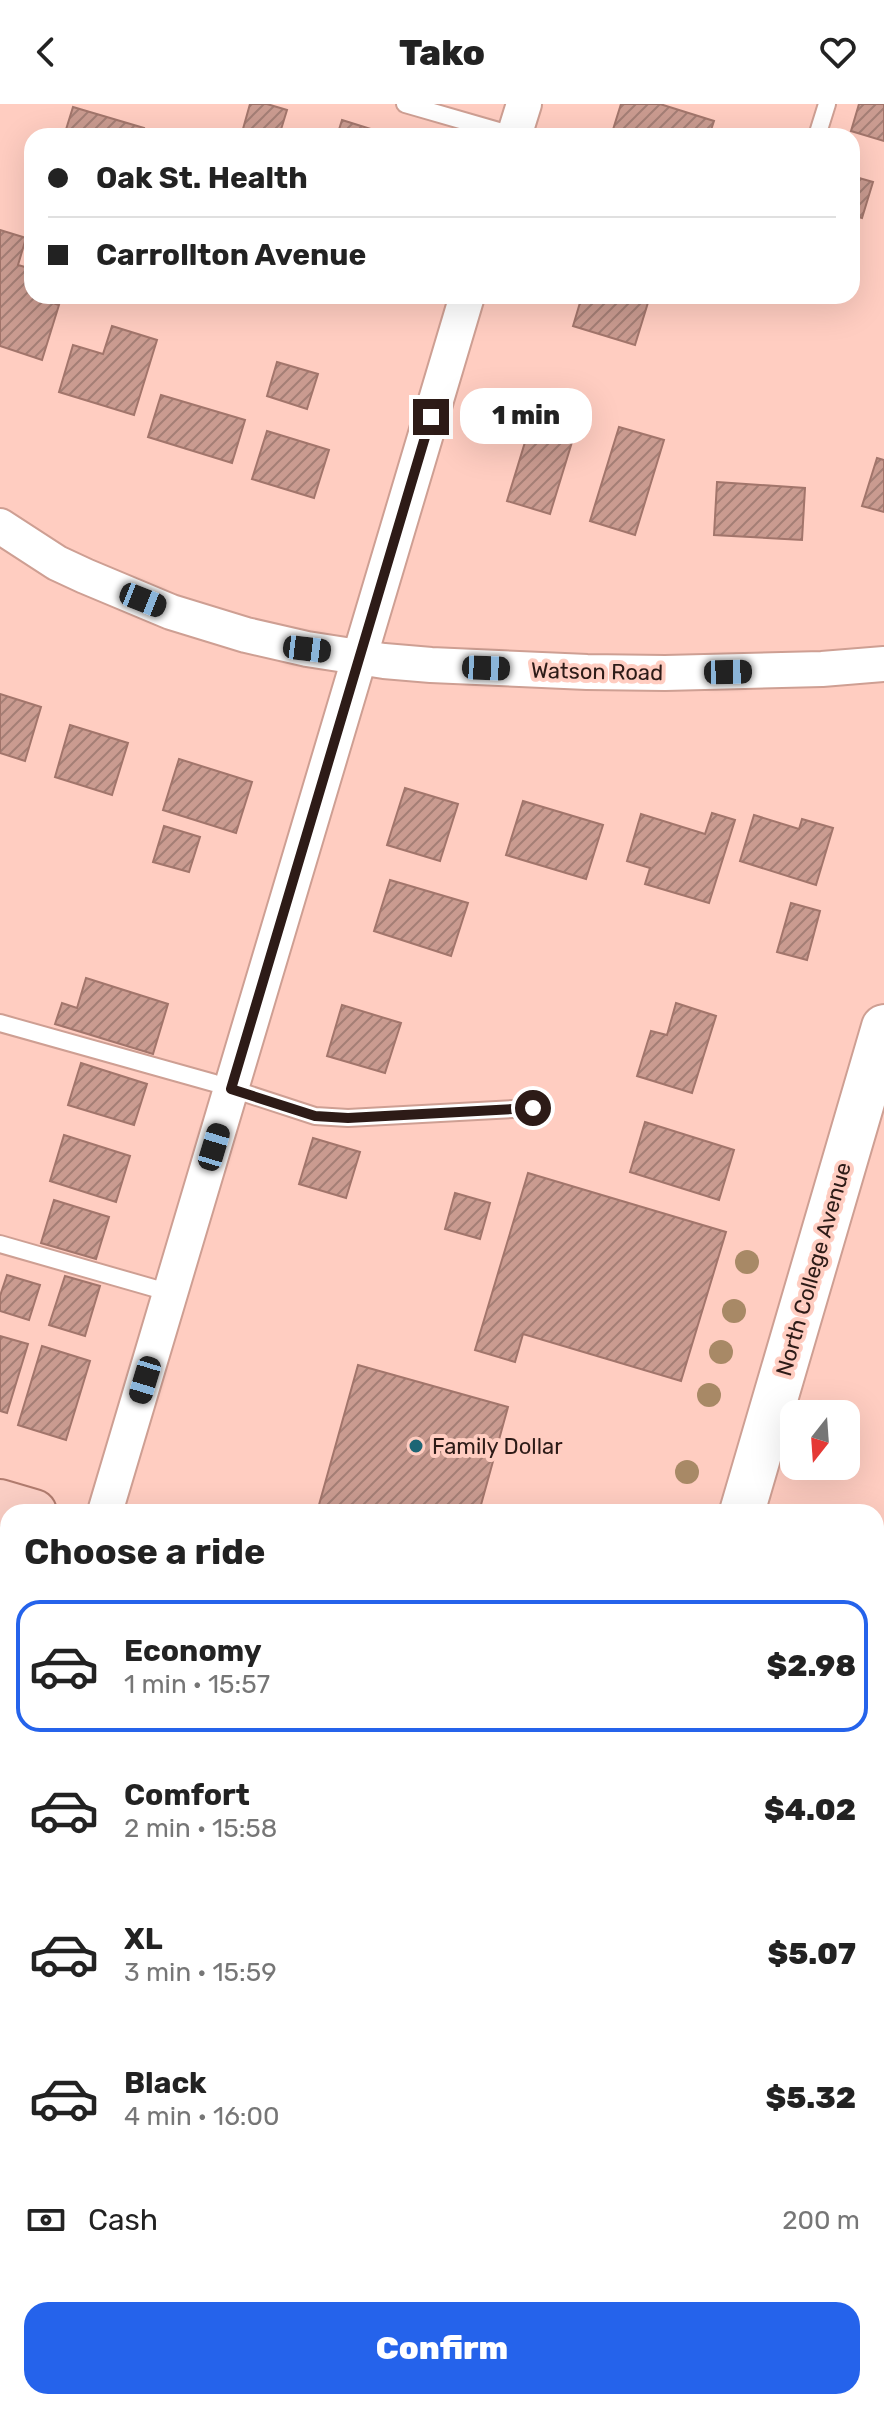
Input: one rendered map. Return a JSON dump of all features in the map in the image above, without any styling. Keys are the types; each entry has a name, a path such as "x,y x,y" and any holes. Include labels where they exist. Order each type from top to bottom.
{"main road":[{"name":"North College Avenue","path":"744,1504 884,1027"}],"street":[{"path":"517,128 524,104"},
{"path":"107,1504 465,304"},
{"name":"Watson Road","path":"0,526 57,563 171,612 246,635 307,649 431,665 587,672 822,669 884,664"}],"lane":[{"path":"405,104 488,128"},
{"path":"820,128 827,104"},
{"path":"0,1023 315,1116 348,1118 533,1108"},
{"path":"0,1244 171,1293"}],"building":[{"path":"250,104 267,104 287,110 281,128 243,128"},
{"path":"621,104 660,104 714,121 712,128 614,128"},
{"path":"859,104 884,104 884,141 860,134 860,128 852,128"},
{"path":"73,107 144,128 66,128"},
{"path":"342,120 368,128 340,128"},
{"path":"860,178 873,182 860,217"},
{"path":"0,230 24,237 18,265 24,267 24,304 59,305 42,360 0,346"},
{"path":"580,304 648,304 635,345 573,326"},
{"path":"112,326 157,340 134,415 59,392 73,345 103,354"},
{"path":"277,362 318,374 307,409 267,396"},
{"path":"161,395 245,420 232,463 148,437"},
{"path":"533,416 576,429 550,514 507,501"},
{"path":"619,427 664,440 635,535 590,521"},
{"path":"267,431 329,450 314,498 252,479"},
{"path":"877,458 884,460 884,512 862,506"},
{"path":"717,482 805,488 802,540 714,535"},
{"path":"0,694 41,707 25,761 0,753"},
{"path":"70,725 128,743 112,795 55,777"},
{"path":"179,759 252,782 236,833 163,810"},
{"path":"405,788 458,804 440,861 387,845"},
{"path":"523,801 603,825 586,879 506,855"},
{"path":"712,813 735,820 709,903 645,884 650,868 627,861 641,814 705,834"},
{"path":"754,815 799,829 802,819 833,828 816,885 740,861"},
{"path":"164,826 200,837 189,872 153,862"},
{"path":"390,880 468,903 451,956 374,931"},
{"path":"791,903 820,911 807,960 777,952"},
{"path":"86,978 168,1004 153,1054 55,1024 62,1003 77,1008"},
{"path":"676,1003 716,1016 692,1093 637,1076 651,1031 667,1035"},
{"path":"342,1005 401,1023 385,1073 327,1056"},
{"path":"81,1063 147,1084 134,1125 68,1105"},
{"path":"645,1122 734,1150 719,1200 630,1172"},
{"path":"64,1135 130,1156 116,1202 50,1181"},
{"path":"313,1138 360,1152 346,1198 299,1184"},
{"path":"528,1173 726,1232 681,1381 523,1334 515,1362 475,1350"},
{"path":"455,1193 490,1203 480,1239 445,1229"},
{"path":"54,1200 109,1217 96,1259 41,1243"},
{"path":"7,1275 40,1285 29,1320 0,1311 0,1296"},
{"path":"65,1276 100,1286 85,1336 49,1325"},
{"path":"0,1336 28,1344 7,1413 0,1411"},
{"path":"42,1346 90,1361 66,1440 18,1425"},
{"name":"Family Dollar","path":"358,1365 508,1407 481,1504 319,1504"}],"place":[{"name":"Family Dollar","path":"416,1446"}],"route":[{"path":"431,417 231,1089 315,1116 348,1118 533,1108"}]}
